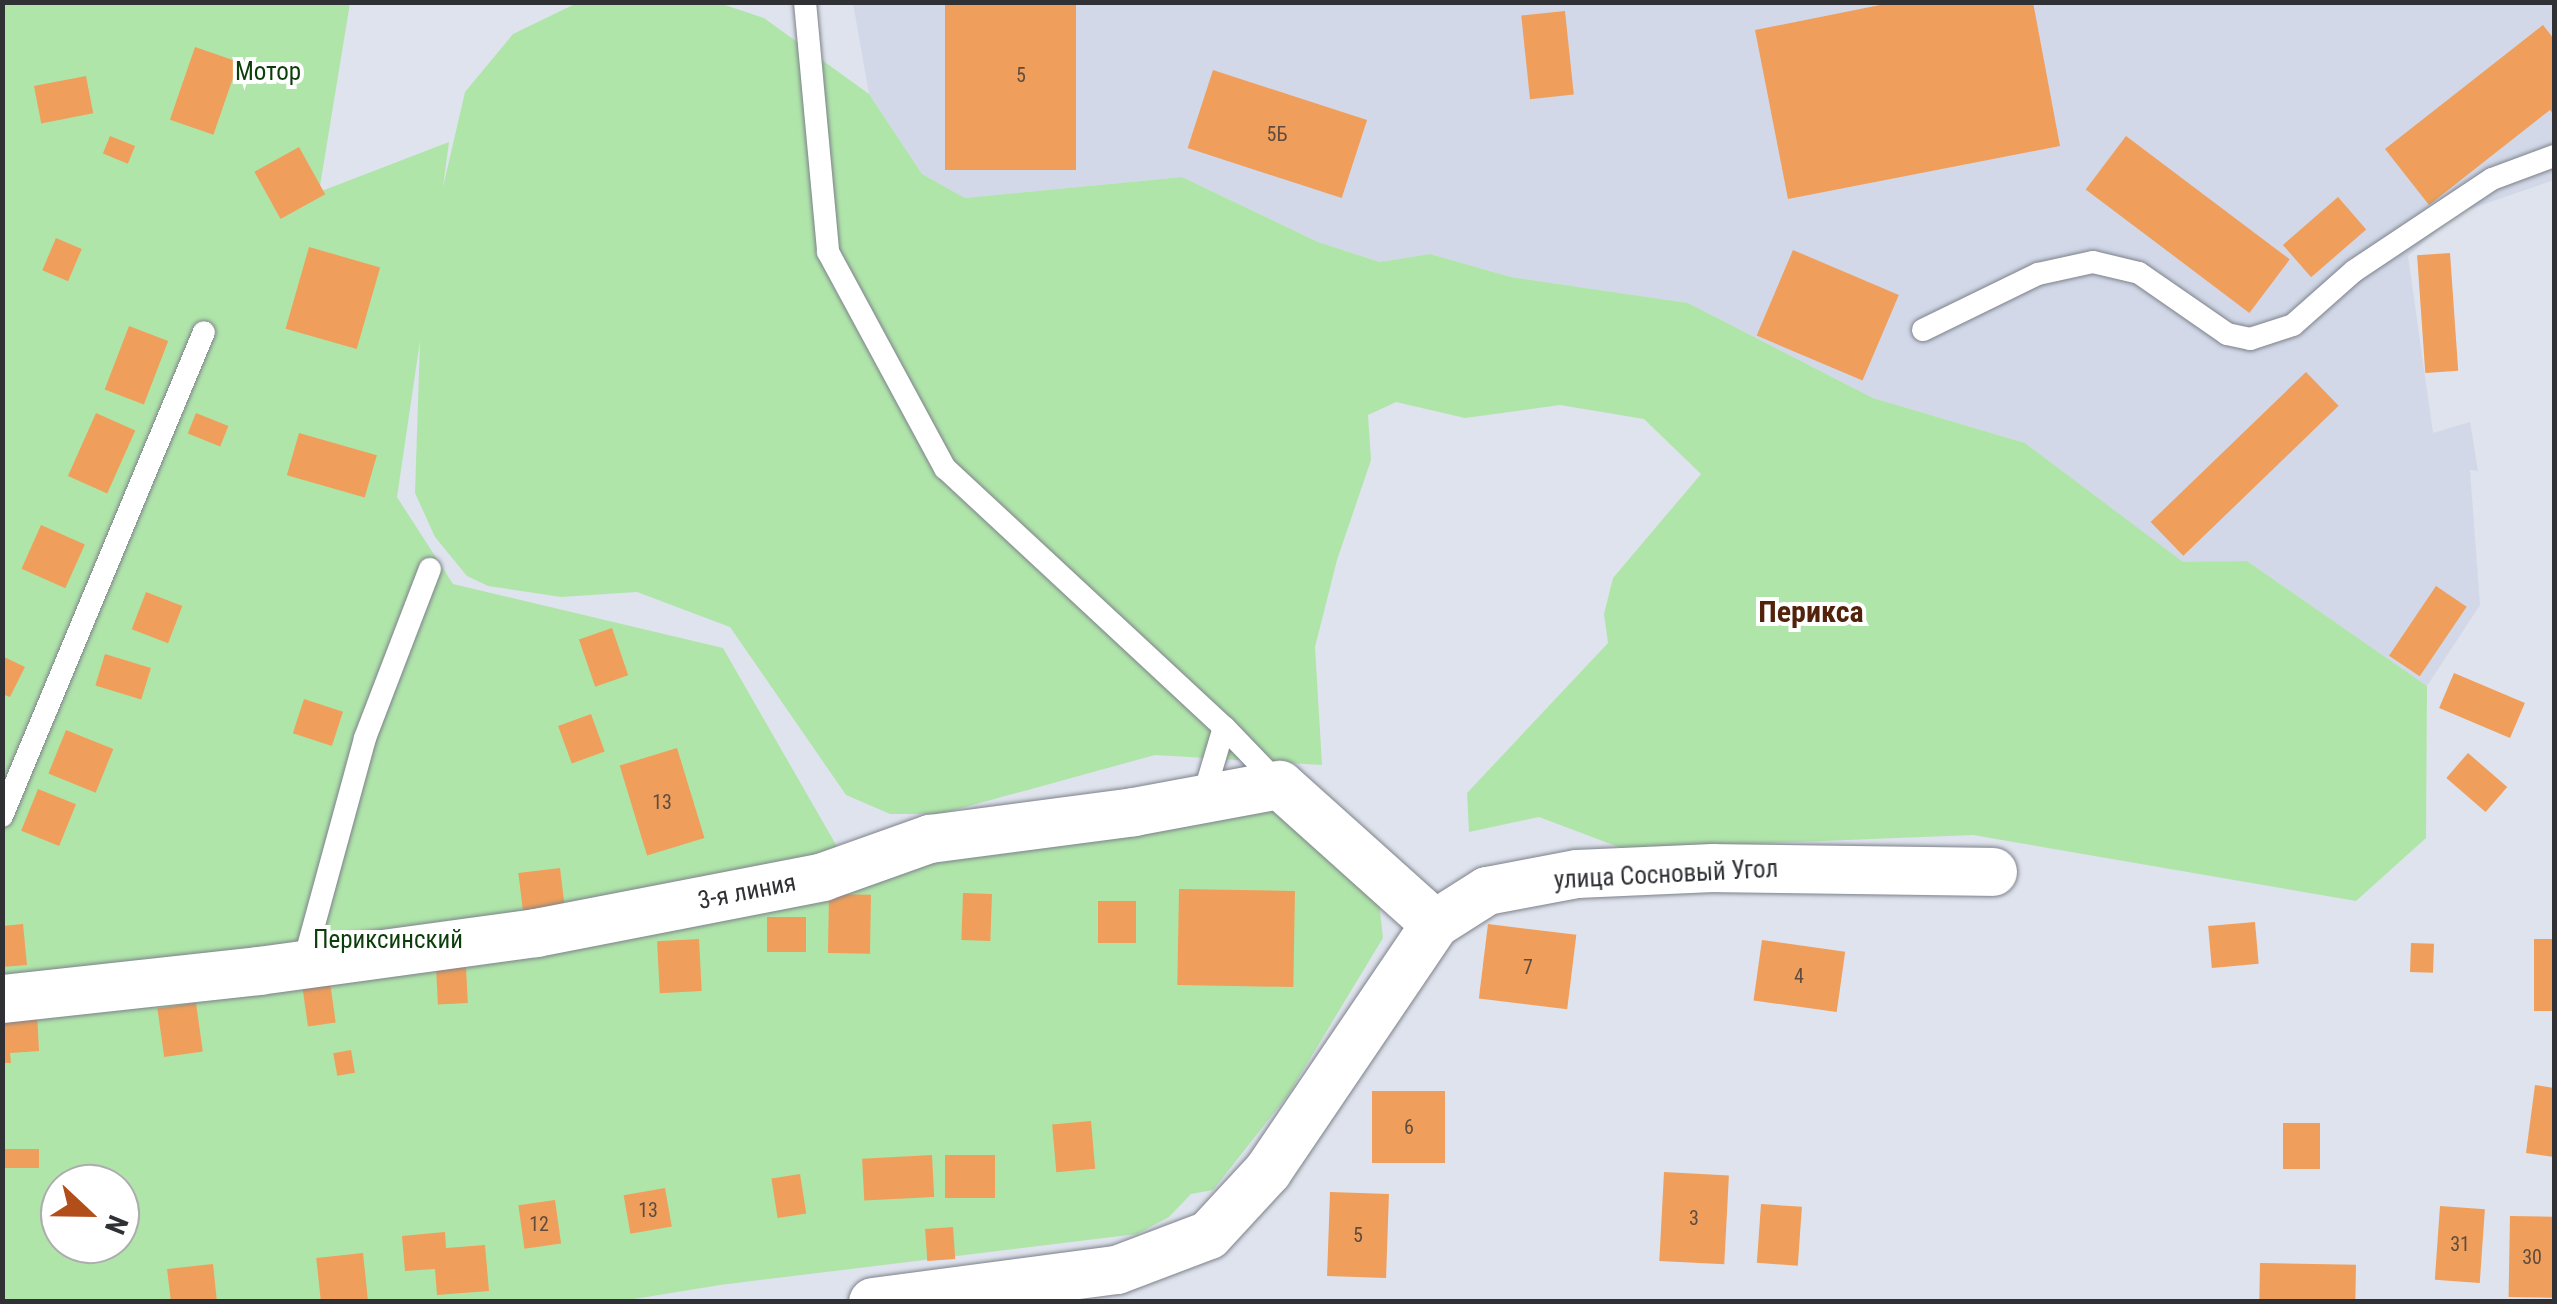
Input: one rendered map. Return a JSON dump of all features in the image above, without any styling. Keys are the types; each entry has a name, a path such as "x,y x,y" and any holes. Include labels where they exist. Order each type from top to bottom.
{"street":[{"name":"3-я линия","path":"2,999 302,965 536,932 823,877 930,839 1202,801 1280,786"},
{"path":"1280,786 1435,924"},
{"name":"улица Сосновый Угол","path":"873,1302 1116,1270 1209,1235 1268,1171 1435,924 1487,891 1577,874 1713,868 1992,872"}],"lane":[{"path":"805,2 828,252 945,468 1224,728 1280,786"},
{"path":"1923,330 2038,274 2093,262 2140,273 2217,328 2250,339 2293,325 2354,271 2492,180 2554,156"},
{"path":"2,816 204,332"},
{"path":"302,965 365,738 430,569"},
{"path":"1202,801 1224,728"}],"shaded area":[{"path":"853,3 2554,3 2554,180 2458,213 2408,256 2433,433 2470,422 2478,471 2470,470 2480,605 2427,686 2247,561 2183,563 2025,443 1873,398 1688,303 1511,277 1430,254 1381,262 1318,242 1182,177 965,198 922,174 869,94"}],"green space":[{"path":"3,3 350,3 319,192 449,142 443,187 465,92 513,34 577,3 719,3 764,18 869,94 922,174 965,198 1182,177 1318,242 1380,262 1430,254 1511,277 1688,303 1873,398 2025,443 2183,562 2247,561 2427,686 2426,838 2356,901 1973,835 1624,849 1539,817 1469,832 1467,793 1608,643 1604,614 1613,578 1701,474 1644,419 1560,405 1465,418 1396,402 1368,415 1371,460 1337,560 1315,647 1322,765 1155,755 940,814 890,814 846,795 730,627 637,592 561,597 488,586 467,576 435,537 415,493 420,341 397,497 453,584 723,648 839,850 1249,788 1377,883 1383,938 1288,1095 1213,1190 1191,1194 1169,1217 1137,1234 720,1285 622,1301 3,1302"}],"building":[{"path":"945,2 1076,2 1076,170 945,170"},
{"path":"1895,2 2033,2 2060,146 1788,199 1755,30"},
{"path":"1565,11 1574,95 1530,99 1521,16"},
{"path":"2543,25 2554,39 2554,115 2550,110 2429,205 2385,149"},
{"path":"195,47 238,62 213,135 170,120"},
{"path":"1213,70 1367,120 1342,198 1188,148"},
{"path":"86,76 93,113 41,123 34,86"},
{"path":"110,136 135,146 128,164 103,154"},
{"path":"2126,136 2290,259 2249,313 2086,190"},
{"path":"299,147 325,194 281,219 254,172"},
{"path":"2338,197 2366,229 2311,277 2283,245"},
{"path":"56,238 82,249 68,281 42,270"},
{"path":"309,247 380,267 357,349 286,329"},
{"path":"1793,250 1899,295 1863,381 1757,336"},
{"path":"2450,253 2458,371 2425,373 2417,255"},
{"path":"129,326 168,341 144,405 105,389"},
{"path":"2306,372 2339,406 2183,556 2151,522"},
{"path":"96,413 135,430 107,494 68,476"},
{"path":"196,413 228,426 220,447 188,433"},
{"path":"299,433 377,455 365,498 287,475"},
{"path":"41,525 85,545 65,588 21,569"},
{"path":"2436,586 2467,607 2420,676 2389,656"},
{"path":"146,592 182,606 168,643 132,629"},
{"path":"612,628 628,675 595,687 579,639"},
{"path":"105,654 151,668 141,700 95,686"},
{"path":"2,656 25,667 10,697 2,694"},
{"path":"2454,673 2525,703 2510,738 2439,708"},
{"path":"304,699 343,712 332,746 293,733"},
{"path":"591,714 605,752 572,764 558,726"},
{"path":"66,730 113,749 96,793 48,774"},
{"path":"677,748 704,838 647,855 620,766"},
{"path":"2468,753 2507,787 2486,812 2446,778"},
{"path":"38,789 76,804 59,846 21,831"},
{"path":"560,868 565,908 523,913 518,873"},
{"path":"1179,889 1295,891 1293,987 1177,985"},
{"path":"963,893 992,894 990,941 961,940"},
{"path":"829,894 871,895 870,954 828,953"},
{"path":"1098,901 1136,901 1136,943 1098,943"},
{"path":"767,917 806,917 806,952 767,952"},
{"path":"2255,922 2259,964 2212,968 2208,926"},
{"path":"23,924 27,965 2,967 2,926"},
{"path":"1488,924 1576,935 1567,1009 1479,998"},
{"path":"699,939 702,991 660,993 657,941"},
{"path":"2534,939 2554,939 2554,1011 2534,1011"},
{"path":"1762,940 1845,952 1837,1012 1754,1000"},
{"path":"2411,943 2434,944 2433,973 2410,972"},
{"path":"466,967 468,1003 438,1005 436,969"},
{"path":"330,982 336,1023 308,1026 302,986"},
{"path":"196,1003 203,1052 164,1057 157,1008"},
{"path":"37,1011 39,1051 10,1053 11,1063 2,1063 2,1013"},
{"path":"351,1050 355,1073 337,1076 333,1053"},
{"path":"2535,1085 2554,1088 2554,1157 2526,1153"},
{"path":"1372,1091 1445,1091 1445,1163 1372,1163"},
{"path":"1091,1121 1095,1169 1056,1172 1052,1124"},
{"path":"2283,1123 2320,1123 2320,1169 2283,1169"},
{"path":"4,1149 39,1149 39,1168 4,1168"},
{"path":"932,1155 934,1197 864,1201 862,1159"},
{"path":"945,1155 995,1155 995,1198 945,1198"},
{"path":"1664,1172 1729,1175 1724,1264 1659,1261"},
{"path":"800,1174 806,1214 778,1218 771,1179"},
{"path":"665,1188 672,1226 630,1234 624,1195"},
{"path":"1330,1192 1389,1194 1386,1278 1327,1276"},
{"path":"555,1200 561,1244 524,1249 518,1205"},
{"path":"1761,1204 1802,1207 1798,1266 1757,1263"},
{"path":"2440,1206 2485,1209 2480,1283 2435,1280"},
{"path":"2510,1216 2554,1217 2553,1298 2509,1297"},
{"path":"953,1227 955,1259 927,1261 925,1229"},
{"path":"445,1232 446,1248 485,1245 489,1291 437,1295 435,1269 405,1271 402,1236"},
{"path":"363,1253 368,1302 321,1302 316,1258"},
{"path":"2260,1263 2356,1265 2355,1301 2259,1299"},
{"path":"213,1264 217,1302 171,1302 167,1269"}],"district":[{"name":"Перикса","path":"1811,612"}],"park label":[{"name":"Мотор","path":"268,72"},
{"name":"Периксинский","path":"388,940"}]}
